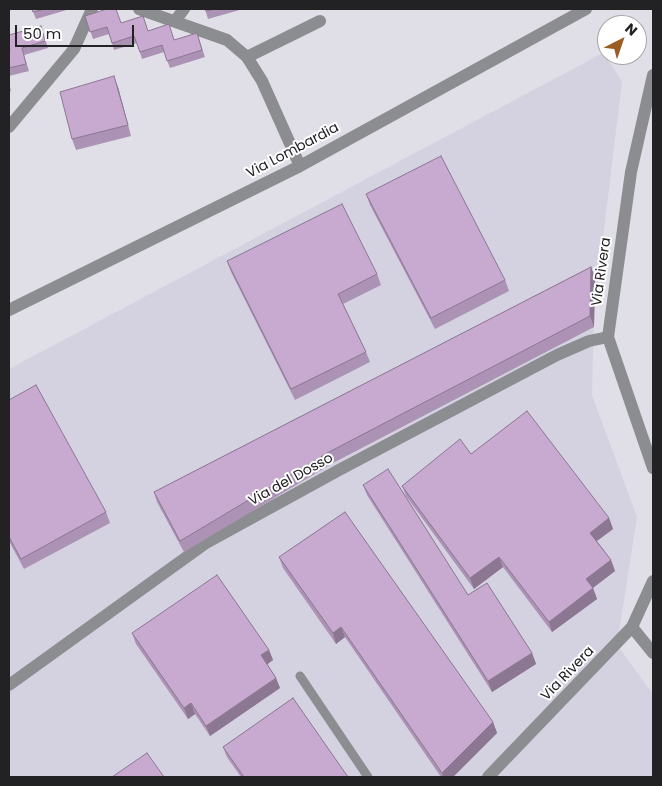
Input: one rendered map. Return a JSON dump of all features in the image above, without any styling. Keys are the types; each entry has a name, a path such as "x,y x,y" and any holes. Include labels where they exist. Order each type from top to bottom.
{"street":[{"path":"9,127 74,49 92,9"},
{"path":"139,9 227,40 247,57 262,81 300,166"},
{"path":"175,21 184,9"},
{"name":"Via Lombardia","path":"9,310 300,166 586,9"},
{"path":"247,57 320,21"},
{"name":"Via Rivera","path":"653,75 631,172 608,337 653,468"},
{"name":"Via del Dosso","path":"9,685 206,543 549,360 589,341 608,337"},
{"name":"Via Rivera","path":"488,777 632,627 653,580"},
{"path":"632,627 653,653"}],"lane":[{"path":"300,676 368,777"}],"shaded area":[{"path":"597,56 597,65 611,65 622,81 594,313 592,395 637,517 617,645 653,694 653,777 9,777 9,369"}],"building":[{"path":"32,9 45,9 33,12"},
{"path":"107,9 116,9 121,23 143,16 148,31 169,24 174,40 197,33 202,50 167,61 162,45 140,52 134,36 112,43 107,27 90,32 85,16"},
{"path":"41,26 45,41 22,48 26,64 9,68 9,35"},
{"path":"114,76 128,125 72,139 60,92"},
{"path":"441,156 505,280 431,318 366,194"},
{"path":"342,204 377,274 338,294 366,352 291,389 227,261"},
{"path":"591,267 590,316 329,452 180,541 154,492"},
{"path":"36,385 106,512 21,559 9,537 9,400"},
{"path":"527,411 609,518 590,533 611,560 586,579 593,588 549,622 499,557 470,578 402,486 460,439 471,454"},
{"path":"388,469 468,595 487,583 532,653 488,681 363,485"},
{"path":"345,512 493,722 442,773 341,627 333,633 279,557"},
{"path":"217,575 269,650 261,655 276,678 206,726 191,703 184,708 132,633"},
{"path":"293,698 348,777 244,777 223,747"},
{"path":"147,753 164,777 112,777"}]}
